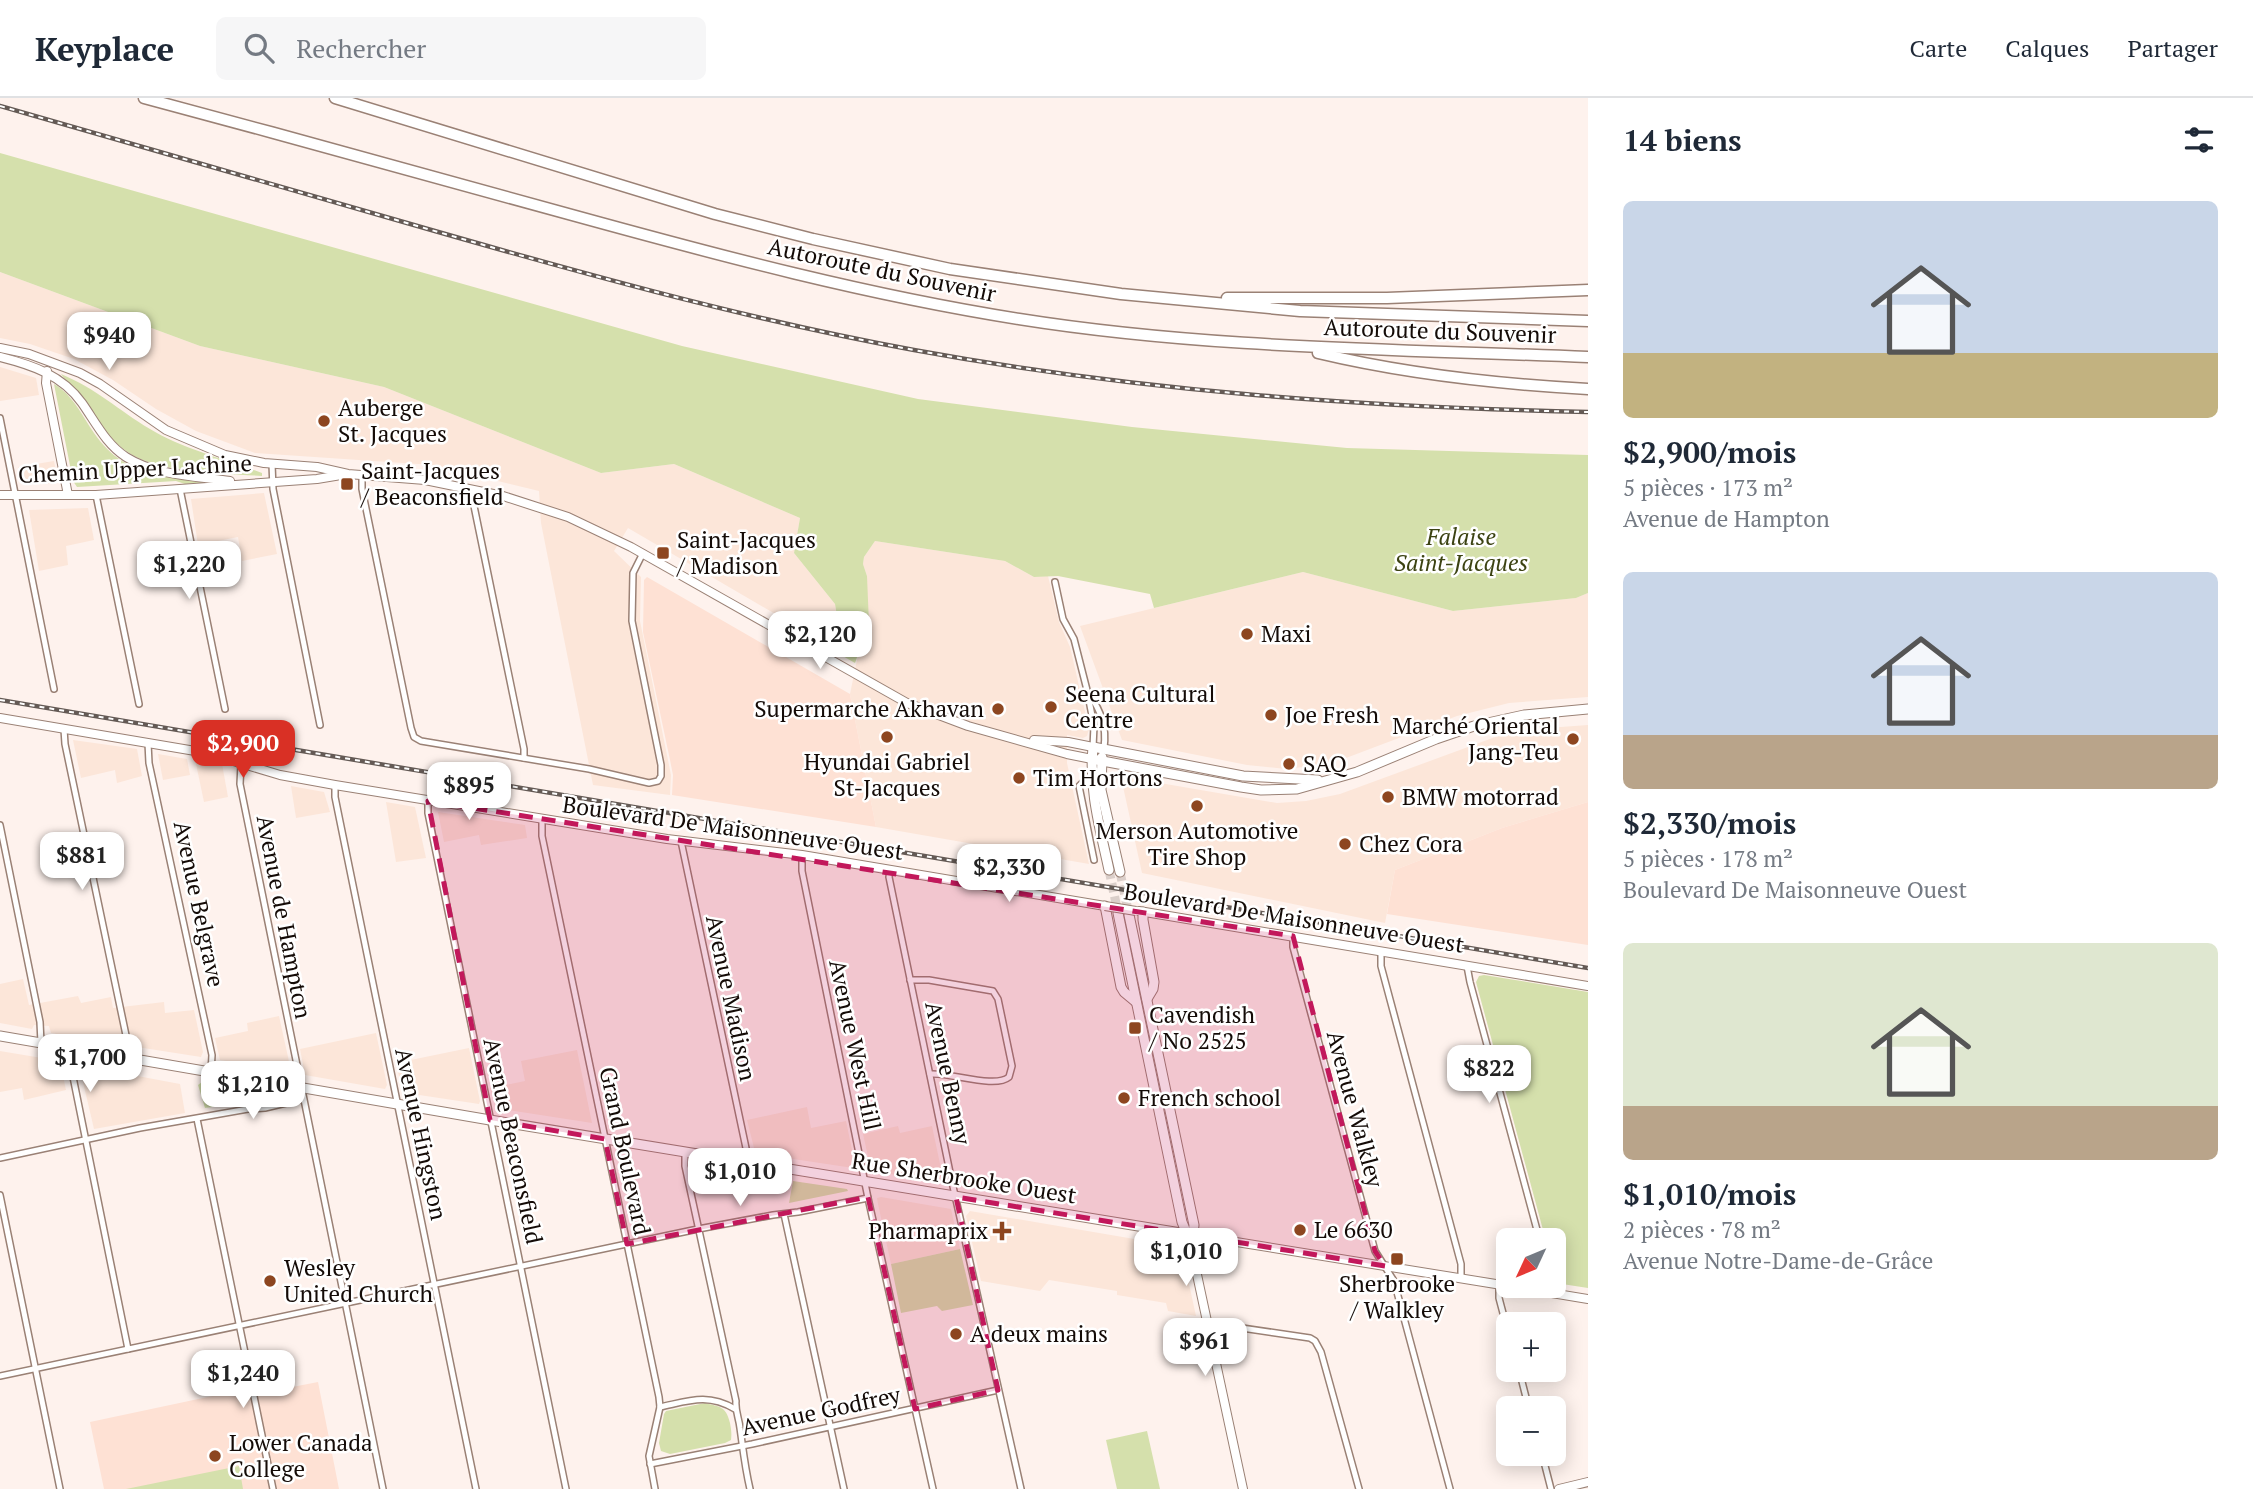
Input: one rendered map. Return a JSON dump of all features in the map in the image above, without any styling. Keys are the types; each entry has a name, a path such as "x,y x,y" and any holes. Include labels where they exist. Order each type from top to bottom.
{"highway":[{"name":"Autoroute du Souvenir","path":"144,98 740,261 861,290 961,309 1073,327 1183,339 1291,347 1588,357"},
{"name":"Autoroute du Souvenir","path":"335,98 664,199 813,239 1001,277 1150,297 1319,312 1588,321"},
{"path":"1150,297 1378,298 1588,290"},
{"path":"1291,347 1369,365 1423,373 1588,389"}],"main road":[{"path":"0,348 49,361 94,380 181,438 234,458 320,467 348,474 425,480 523,501 568,517 643,553 898,699 956,722 1067,754 1261,790 1297,789 1357,772 1474,726 1524,715 1588,709"},
{"path":"0,357 47,372 72,391 103,436 127,457 164,471 240,483"},
{"path":"49,361 46,383 68,495"},
{"name":"Chemin Upper Lachine","path":"0,495 96,495 317,479 348,474"},
{"name":"Boulevard De Maisonneuve Ouest","path":"0,718 215,755 280,775 428,801 681,841 802,855 1136,913 1293,936 1588,986"},
{"path":"1017,739 1068,742 1260,778 1323,780"},
{"path":"1093,747 1120,872"},
{"path":"1104,748 1097,760 1091,782 1109,870"},
{"path":"1105,906 1121,987 1136,1002"},
{"path":"1118,913 1182,1222 1190,1234 1243,1489"},
{"path":"1136,913 1154,982 1147,999"},
{"path":"1136,913 1147,999 1194,1225 1190,1234"},
{"name":"Rue Sherbrooke Ouest","path":"0,1036 491,1121 1496,1284"},
{"name":"Rue Sherbrooke Ouest","path":"1566,1293 1588,1299"},
{"path":"1559,1489 1588,1482"}],"street":[{"path":"0,418 54,689"},
{"path":"272,464 272,481 320,725"},
{"path":"362,474 362,489 414,737 421,741 649,783 659,779 661,765 632,621 633,573 643,553"},
{"path":"180,489 225,709"},
{"path":"475,490 474,506 524,758"},
{"path":"96,495 139,704"},
{"path":"1055,582 1063,619 1074,639 1087,690 1094,726 1093,747"},
{"path":"1087,690 1103,719 1104,748"},
{"path":"64,729 127,1040 126,1058"},
{"name":"Avenue Belgrave","path":"148,743 149,766 212,1055 211,1073"},
{"name":"Avenue de Hampton","path":"242,764 240,784 383,1489"},
{"path":"1091,782 1080,783 1079,788 1094,860"},
{"name":"Avenue Hingston","path":"335,785 335,797 476,1489"},
{"name":"Avenue Beaconsfield","path":"428,801 428,813 566,1489"},
{"name":"Grand Boulevard","path":"542,820 541,833 660,1407 652,1439 650,1464 655,1489"},
{"path":"0,825 40,1022 41,1043"},
{"name":"Avenue Madison","path":"681,841 745,1145 744,1161"},
{"name":"Avenue West Hill","path":"802,855 802,871 868,1198 933,1489"},
{"name":"Avenue Benny","path":"890,870 889,877 910,980 1021,1489"},
{"name":"Avenue Walkley","path":"1293,936 1293,947 1374,1248 1394,1280 1450,1489"},
{"path":"1381,951 1381,966 1461,1264 1461,1279"},
{"path":"1467,966 1536,1228"},
{"path":"910,980 929,980 993,991 997,995 1012,1066 1010,1075 1000,1082 930,1074"},
{"path":"71,1049 70,1062 128,1349"},
{"path":"0,1158 303,1099"},
{"path":"197,1119 273,1489"},
{"path":"685,1152 685,1166 736,1401 735,1409 750,1489"},
{"path":"0,1195 60,1489"},
{"path":"0,1376 699,1229 868,1198"},
{"path":"784,1214 844,1489"},
{"path":"1208,1323 1310,1338 1315,1341 1321,1352 1359,1489"},
{"name":"Avenue Godfrey","path":"650,1464 998,1390"},
{"name":"Avenue Godfrey","path":"660,1407 703,1398 735,1409"},
{"path":"1545,1466 1551,1489"}],"highlighted area":[{"path":"428,801 1293,936 1375,1251 1385,1266 956,1197 998,1390 915,1409 868,1197 627,1244 605,1139 490,1120"}],"shaded area":[{"path":"0,272 200,346 384,387 601,473 674,464 800,518 794,553 835,604 843,652 841,655 628,528 614,551 641,577 640,621 671,775 670,795 593,785 541,523 539,491 433,465 255,453 196,431 74,359 30,344 0,338"},
{"path":"0,367 36,378 39,395 0,401"},
{"path":"54,461 57,476 51,484 22,483 18,467"},
{"path":"264,493 277,554 242,561 238,537 198,545 191,499"},
{"path":"88,508 94,540 66,546 68,565 39,571 29,510"},
{"path":"875,541 1005,561 1034,577 1048,576 1059,622 1070,647 1089,729 1087,736 1083,738 1067,735 1067,763 1089,864 876,827 850,694 859,650 867,576 864,557"},
{"path":"1303,572 1453,611 1576,598 1588,593 1588,697 1509,703 1457,716 1346,758 1286,769 1247,765 1122,740 1080,626"},
{"path":"647,577 850,694 876,827 672,795 673,775 643,632 644,580"},
{"path":"1588,725 1588,802 1502,828 1395,870 1385,923 1142,873 1122,782 1125,777 1277,803 1306,801 1340,794 1498,736 1533,729"},
{"path":"73,740 137,749 142,776 117,783 115,770 81,778"},
{"path":"158,754 187,759 190,775 163,780"},
{"path":"195,759 222,764 228,797 204,802"},
{"path":"291,786 324,792 330,812 296,818"},
{"path":"386,802 415,807 426,858 396,862"},
{"path":"1588,802 1588,945 1387,914 1395,870 1502,828"},
{"path":"438,812 525,825 527,838 481,845 479,835 444,842"},
{"path":"23,979 29,1005 78,996 81,1003 111,997 113,1008 164,1002 165,1013 194,1010 203,1052 201,1057 137,1047 136,1043 119,1039 117,1045 51,1033 49,1026 34,1025 32,1029 0,1023 0,984"},
{"path":"279,1016 289,1072 220,1060 215,1038 248,1031 247,1023"},
{"path":"376,1033 387,1085 385,1089 305,1075 300,1049"},
{"path":"469,1048 479,1104 406,1093 402,1089 396,1063"},
{"path":"577,1050 592,1123 496,1108 490,1088 525,1081 521,1061"},
{"path":"0,1051 60,1061 66,1090 24,1100 22,1088 0,1092"},
{"path":"79,1065 180,1084 185,1113 94,1129"},
{"path":"807,1107 811,1128 846,1121 855,1164 853,1168 755,1152 747,1120"},
{"path":"898,1126 900,1133 932,1126 943,1178 941,1181 936,1183 871,1170 863,1134"},
{"path":"877,1198 951,1209 960,1249 891,1264"},
{"path":"970,1211 1181,1247 1196,1316 1168,1311 1166,1303 1117,1295 1117,1291 1049,1280 1040,1291 981,1281 966,1216"},
{"name":"Lower Canada College","path":"318,1382 339,1489 104,1489 90,1422 250,1388 252,1395"}],"green space":[{"name":"Falaise Saint-Jacques","path":"0,153 682,346 918,399 1132,427 1347,448 1588,455 1588,593 1576,598 1453,611 1303,572 1154,608 1150,594 1058,576 1034,577 1005,561 875,541 864,557 869,624 855,663 841,655 843,652 835,604 794,553 800,518 674,464 601,473 384,387 200,346 0,272"},
{"path":"61,374 86,386 162,436 262,473 262,476 189,471 135,457 111,438 86,401"},
{"path":"54,384 71,399 107,449 121,460 150,472 216,482 185,484 176,481 77,487 73,481"},
{"path":"1479,976 1588,992 1588,1288 1566,1285 1566,1228 1542,1228 1476,982"},
{"path":"202,1082 286,1097 205,1108 198,1085"},
{"path":"793,1181 847,1189 848,1191 789,1203"},
{"path":"960,1249 973,1305 942,1311 937,1306 901,1313 891,1264"},
{"path":"705,1403 727,1413 731,1440 670,1454 661,1451 659,1443 666,1411"},
{"path":"1147,1431 1160,1489 1117,1489 1106,1440"},
{"path":"239,1466 243,1489 126,1489"}],"tunnel":[{"path":"1109,870 1118,913"},
{"path":"1120,872 1129,915"}],"railway":[{"path":"0,106 591,275 784,323 914,350 1082,376 1250,394 1419,406 1588,412"},
{"path":"0,700 1588,968"}],"place":[{"name":"Auberge St. Jacques","path":"324,421"},
{"name":"Saint-Jacques / Beaconsfield","path":"347,484"},
{"name":"Saint-Jacques / Madison","path":"663,553"},
{"name":"Maxi","path":"1247,634"},
{"name":"Seena Cultural Centre","path":"1051,707"},
{"name":"Supermarche Akhavan","path":"998,709"},
{"name":"Joe Fresh","path":"1271,715"},
{"name":"Hyundai Gabriel St-Jacques","path":"887,737"},
{"name":"Marché Oriental Jang-Teu","path":"1573,739"},
{"name":"SAQ","path":"1289,764"},
{"name":"Tim Hortons","path":"1019,778"},
{"name":"BMW motorrad","path":"1388,797"},
{"name":"Merson Automotive Tire Shop","path":"1197,806"},
{"name":"Chez Cora","path":"1345,844"},
{"name":"Cavendish / No 2525","path":"1135,1028"},
{"name":"French school","path":"1124,1098"},
{"name":"Le 6630","path":"1300,1230"},
{"name":"Pharmaprix","path":"1002,1231"},
{"name":"Sherbrooke / Walkley","path":"1397,1259"},
{"name":"Wesley United Church","path":"270,1281"},
{"name":"A deux mains","path":"956,1334"},
{"name":"Lower Canada College","path":"215,1456"}]}
